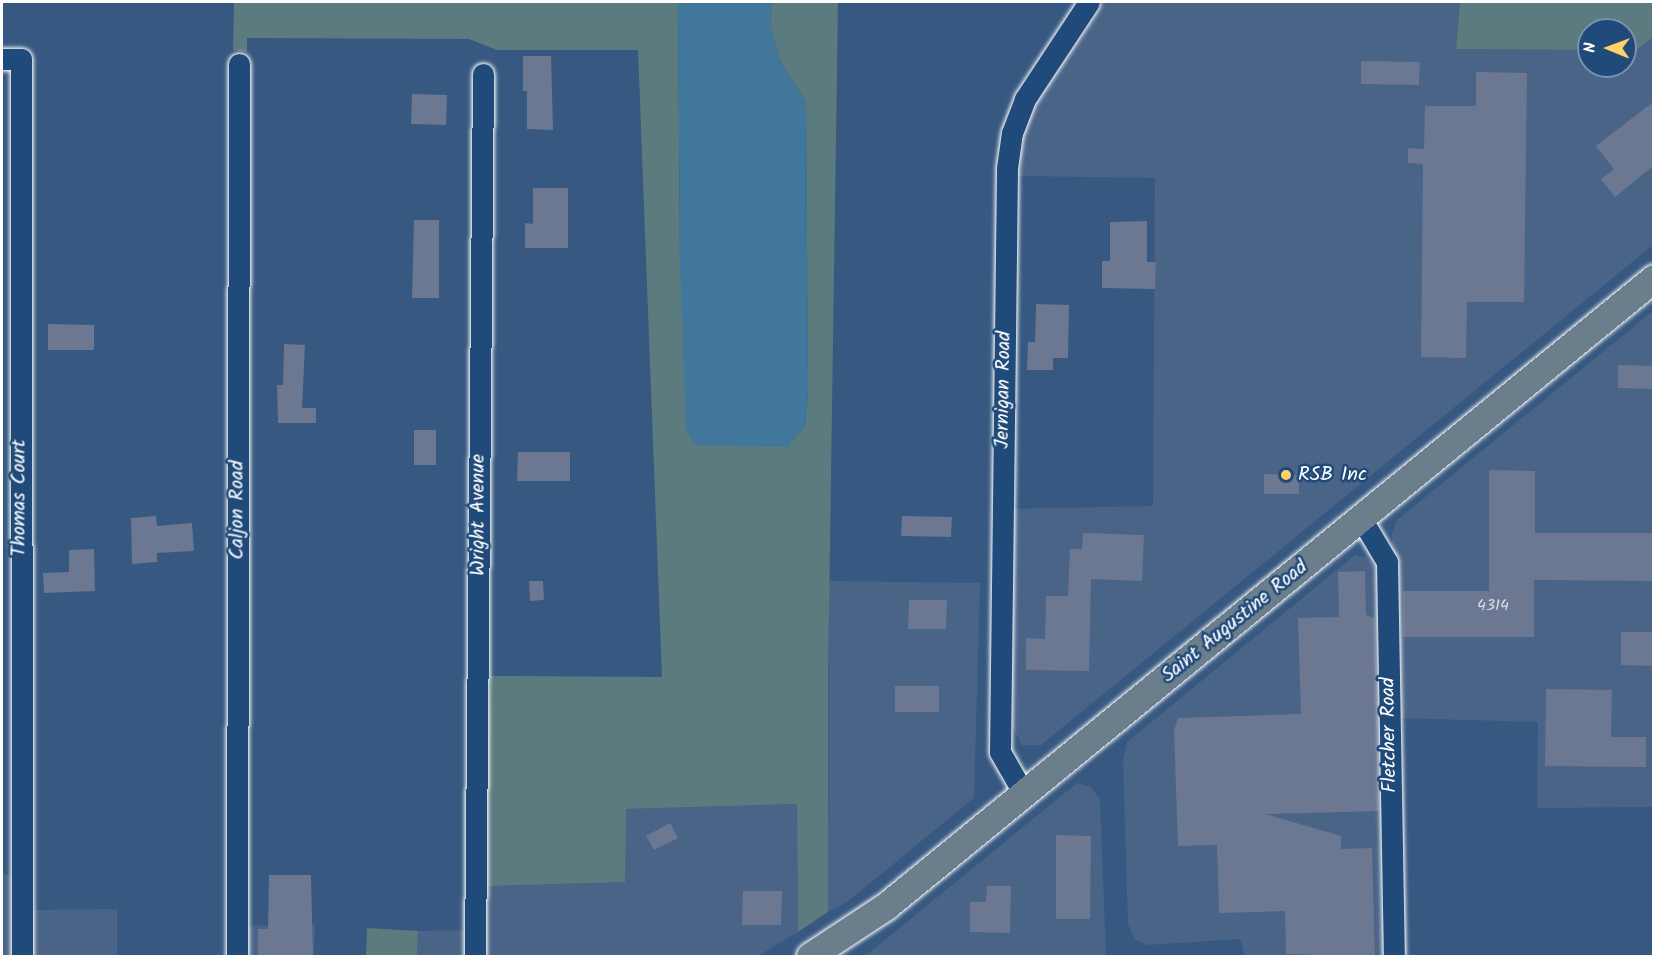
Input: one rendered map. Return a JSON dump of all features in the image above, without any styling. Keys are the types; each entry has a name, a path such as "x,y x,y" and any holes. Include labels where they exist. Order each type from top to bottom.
{"main road":[{"name":"Saint Augustine Road","path":"810,957 886,906 1362,520 1653,278"}],"street":[{"name":"Jernigan Road","path":"1024,794 1000,752 999,740 1007,168 1012,133 1025,99 1089,2"},
{"name":"Thomas Court","path":"2,59 21,59 22,957"},
{"name":"Caljon Road","path":"237,957 239,64"},
{"name":"Wright Avenue","path":"475,957 483,74"},
{"name":"Fletcher Road","path":"1362,520 1387,562 1394,957"}],"shaded area":[{"path":"678,2 772,2 770,25 780,61 806,102 808,392 805,426 788,447 695,445 686,431 680,261"},
{"path":"1105,2 1460,2 1456,49 1577,50 1577,78 1637,78 1637,50 1653,37 1653,245 1041,745 1022,745 1012,726 1010,693 1010,509 1153,506 1155,178 1015,176 1022,134 1036,101"},
{"path":"1653,311 1653,807 1537,808 1538,722 1398,718 1392,534 1396,521"},
{"path":"1355,555 1367,558 1379,572 1385,956 1245,956 1240,939 1148,945 1134,939 1128,924 1123,762 1127,742"},
{"path":"829,581 980,583 974,798 847,902 828,912"},
{"path":"1077,783 1091,787 1100,799 1106,956 865,956"},
{"path":"797,804 798,932 758,956 482,956 484,886 626,809"},
{"path":"2,875 13,875 12,956 2,956"},
{"path":"117,909 117,956 30,956 30,910"},
{"path":"315,925 314,956 244,956 244,926"},
{"path":"469,930 469,956 417,956 418,931"}],"green space":[{"path":"234,2 678,2 680,261 805,426 808,392 806,102 780,61 770,25 772,2 838,2 828,682 828,912 798,932 797,804 626,809 625,882 484,886 490,676 662,677 638,50 497,50 469,39 247,38 247,52 233,50"},
{"path":"1460,2 1653,2 1653,37 1637,50 1637,18 1577,18 1577,50 1456,49"},
{"path":"367,928 418,931 417,956 366,956"}],"building":[{"path":"523,56 551,56 553,130 527,129 527,91 523,91"},
{"path":"1361,61 1420,62 1419,85 1361,84"},
{"path":"1476,72 1527,73 1524,302 1467,302 1466,358 1421,357 1423,164 1408,163 1408,148 1424,149 1425,106 1476,106"},
{"path":"412,94 447,95 446,125 411,124"},
{"path":"1653,102 1653,166 1615,197 1601,179 1614,169 1596,146"},
{"path":"533,188 568,188 568,248 525,248 525,223 533,224"},
{"path":"414,220 439,220 439,298 412,298"},
{"path":"1147,221 1147,262 1156,262 1155,289 1102,288 1102,261 1110,261 1110,222"},
{"path":"1036,304 1069,305 1068,358 1053,358 1053,370 1027,370 1028,342 1035,342"},
{"path":"48,324 94,325 94,350 48,350"},
{"path":"284,344 305,345 302,408 316,408 316,423 278,423 277,385 283,385"},
{"path":"1618,365 1653,366 1653,389 1618,388"},
{"path":"414,430 436,430 436,465 414,465"},
{"path":"518,452 570,452 570,481 517,481"},
{"path":"1489,470 1535,471 1535,533 1653,533 1653,581 1534,580 1534,637 1403,637 1403,591 1489,591"},
{"path":"1264,474 1299,475 1299,494 1264,494"},
{"path":"156,516 157,526 192,523 194,551 157,553 157,562 132,564 131,518"},
{"path":"902,516 952,517 951,537 901,536"},
{"path":"1083,533 1144,535 1142,581 1091,579 1089,671 1026,670 1026,638 1045,639 1046,596 1068,596 1070,549 1082,549"},
{"path":"94,549 95,591 44,593 43,573 69,572 69,550"},
{"path":"1365,571 1366,615 1375,618 1379,811 1266,814 1341,836 1341,849 1372,848 1375,957 1286,954 1285,911 1219,913 1217,845 1178,846 1174,730 1178,718 1301,714 1298,618 1339,617 1338,572"},
{"path":"529,581 543,581 544,600 530,601"},
{"path":"909,600 947,600 946,629 908,629"},
{"path":"1621,632 1653,632 1653,666 1621,665"},
{"path":"895,686 939,686 939,712 895,712"},
{"path":"1546,689 1612,690 1611,737 1646,737 1646,767 1545,766"},
{"path":"670,823 678,838 654,850 646,836"},
{"path":"1056,835 1091,836 1090,919 1056,919"},
{"path":"269,875 311,875 313,957 258,957 258,929 268,929"},
{"path":"987,886 1011,886 1010,933 970,932 970,902 986,902"},
{"path":"743,891 782,891 781,925 742,925"}],"place":[{"name":"RSB Inc","path":"1286,475"}]}
